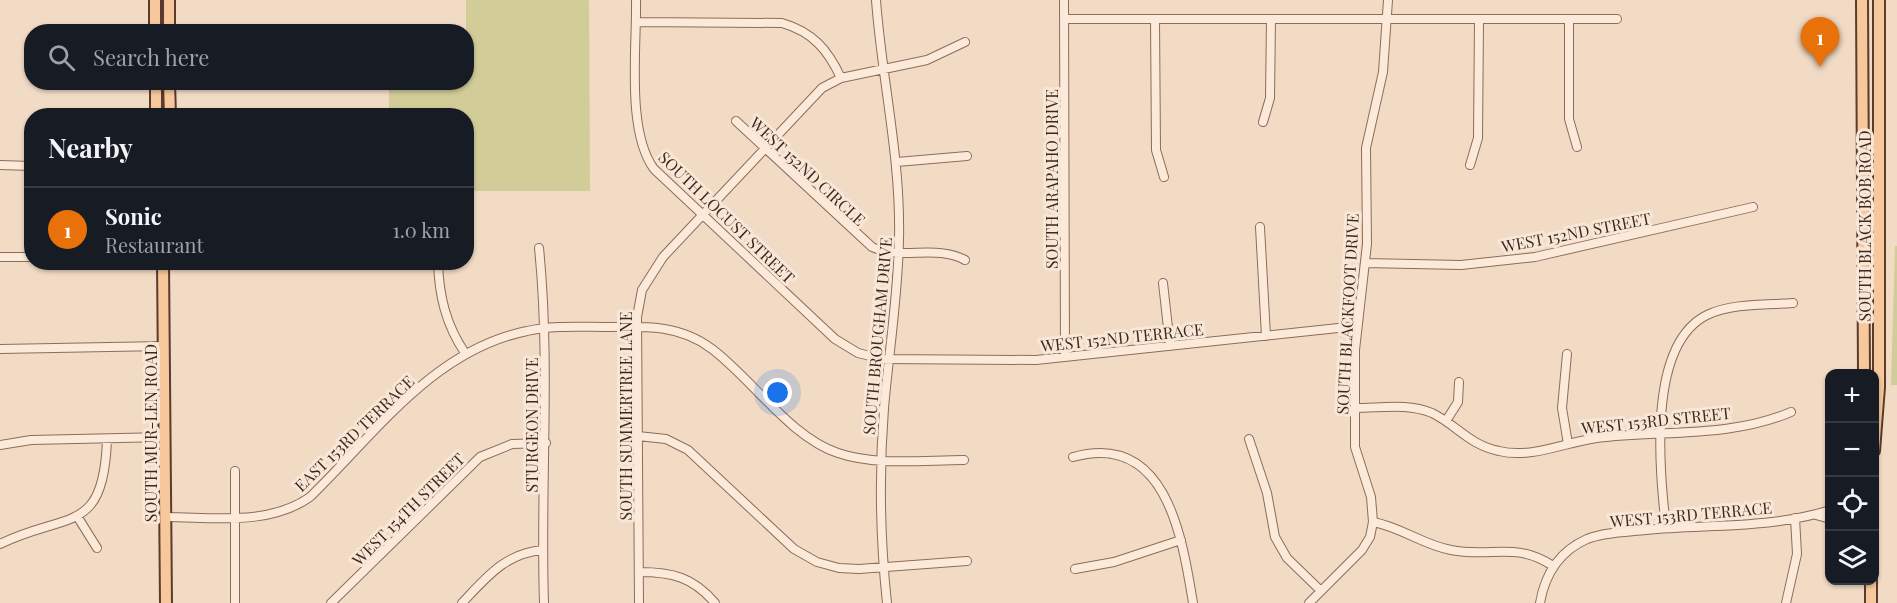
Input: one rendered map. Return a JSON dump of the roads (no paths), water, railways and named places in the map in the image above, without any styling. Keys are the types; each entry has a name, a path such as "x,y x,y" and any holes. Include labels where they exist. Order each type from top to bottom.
{"main road":[{"path":"155,0 155,24"},
{"path":"169,0 169,24"},
{"name":"SOUTH BLACK BOB ROAD","path":"1862,0 1864,369"},
{"name":"SOUTH BLACK BOB ROAD","path":"1877,423 1879,387 1879,0"},
{"path":"156,90 156,108"},
{"path":"163,90 170,96"},
{"path":"170,90 170,108"},
{"path":"1862,139 1870,141 1873,148 1873,182 1879,197"},
{"name":"SOUTH MUR-LEN ROAD","path":"163,270 166,603"},
{"path":"1871,585 1871,603"}],"street":[{"name":"SOUTH LOCUST STREET","path":"636,0 636,121 639,142 654,169 845,346 873,358 890,359"},
{"name":"SOUTH BROUGHAM DRIVE","path":"876,0 897,162 899,251 881,459 883,567 887,603"},
{"name":"SOUTH ARAPAHO DRIVE","path":"1064,0 1065,357"},
{"name":"SOUTH BLACKFOOT DRIVE","path":"1309,603 1362,550 1370,537 1373,522 1371,497 1354,447 1357,326 1365,263 1366,148 1383,72 1388,0"},
{"path":"1064,19 1617,20"},
{"path":"1155,19 1156,150 1164,177"},
{"path":"1263,122 1270,98 1271,19"},
{"path":"1470,165 1478,138 1479,20"},
{"path":"1569,20 1569,119 1577,147"},
{"path":"636,22 782,23 803,31 820,43 841,78"},
{"path":"703,215 822,88 841,78 927,60 965,42"},
{"name":"WEST 152ND CIRCLE","path":"736,121 872,247 886,252 951,252 965,260"},
{"path":"897,162 967,156"},
{"path":"0,165 24,166"},
{"name":"WEST 152ND STREET","path":"1365,263 1461,265 1535,257 1753,207"},
{"name":"SOUTH SUMMERTREE LANE","path":"639,603 639,304 648,279 659,262 703,215"},
{"path":"1260,227 1266,336"},
{"name":"STURGEON DRIVE","path":"539,248 544,328 546,443 544,603"},
{"path":"0,257 24,257"},
{"path":"438,270 440,295 445,312 453,335 465,353"},
{"path":"1163,283 1170,346"},
{"path":"1666,528 1659,459 1659,434 1665,388 1679,342 1691,326 1717,312 1793,303"},
{"path":"544,328 638,326 671,329 702,342 811,439 837,453 855,458 964,460"},
{"name":"WEST 152ND TERRACE","path":"890,359 1024,360 1357,326"},
{"name":"EAST 153RD TERRACE","path":"165,517 235,517 278,514 310,497 420,387 465,353 508,336 544,328"},
{"path":"0,349 164,346"},
{"path":"1567,354 1562,408 1568,444"},
{"path":"1446,421 1458,402 1459,382"},
{"name":"WEST 153RD STREET","path":"1355,408 1411,407 1446,421 1474,443 1500,452 1534,452 1595,438 1741,425 1791,412"},
{"path":"638,436 666,440 688,450 794,549 808,557 839,568 967,561"},
{"path":"0,445 30,440 165,437"},
{"path":"0,544 62,525 87,509 103,485 107,439"},
{"path":"1249,439 1264,479 1275,537 1280,548 1320,590"},
{"name":"WEST 154TH STREET","path":"331,603 480,457 512,444 546,443"},
{"path":"1073,457 1104,452 1128,457 1138,463 1154,480 1181,540 1193,603"},
{"path":"235,471 235,603"},
{"name":"WEST 153RD TERRACE","path":"1553,566 1572,548 1587,539 1601,535 1666,528 1748,524 1825,512"},
{"name":"WEST 153RD TERRACE","path":"1815,515 1825,518"},
{"path":"77,516 97,548"},
{"path":"1786,603 1797,554 1795,518"},
{"path":"1373,522 1392,526 1448,550 1482,554 1515,550 1535,555 1553,566 1540,603"},
{"path":"1075,569 1114,562 1181,540"},
{"path":"462,603 506,560 521,553 543,550"},
{"path":"639,572 681,576 702,588 715,603"}],"place":[{"name":"Sonic","path":"1820,67"}]}
